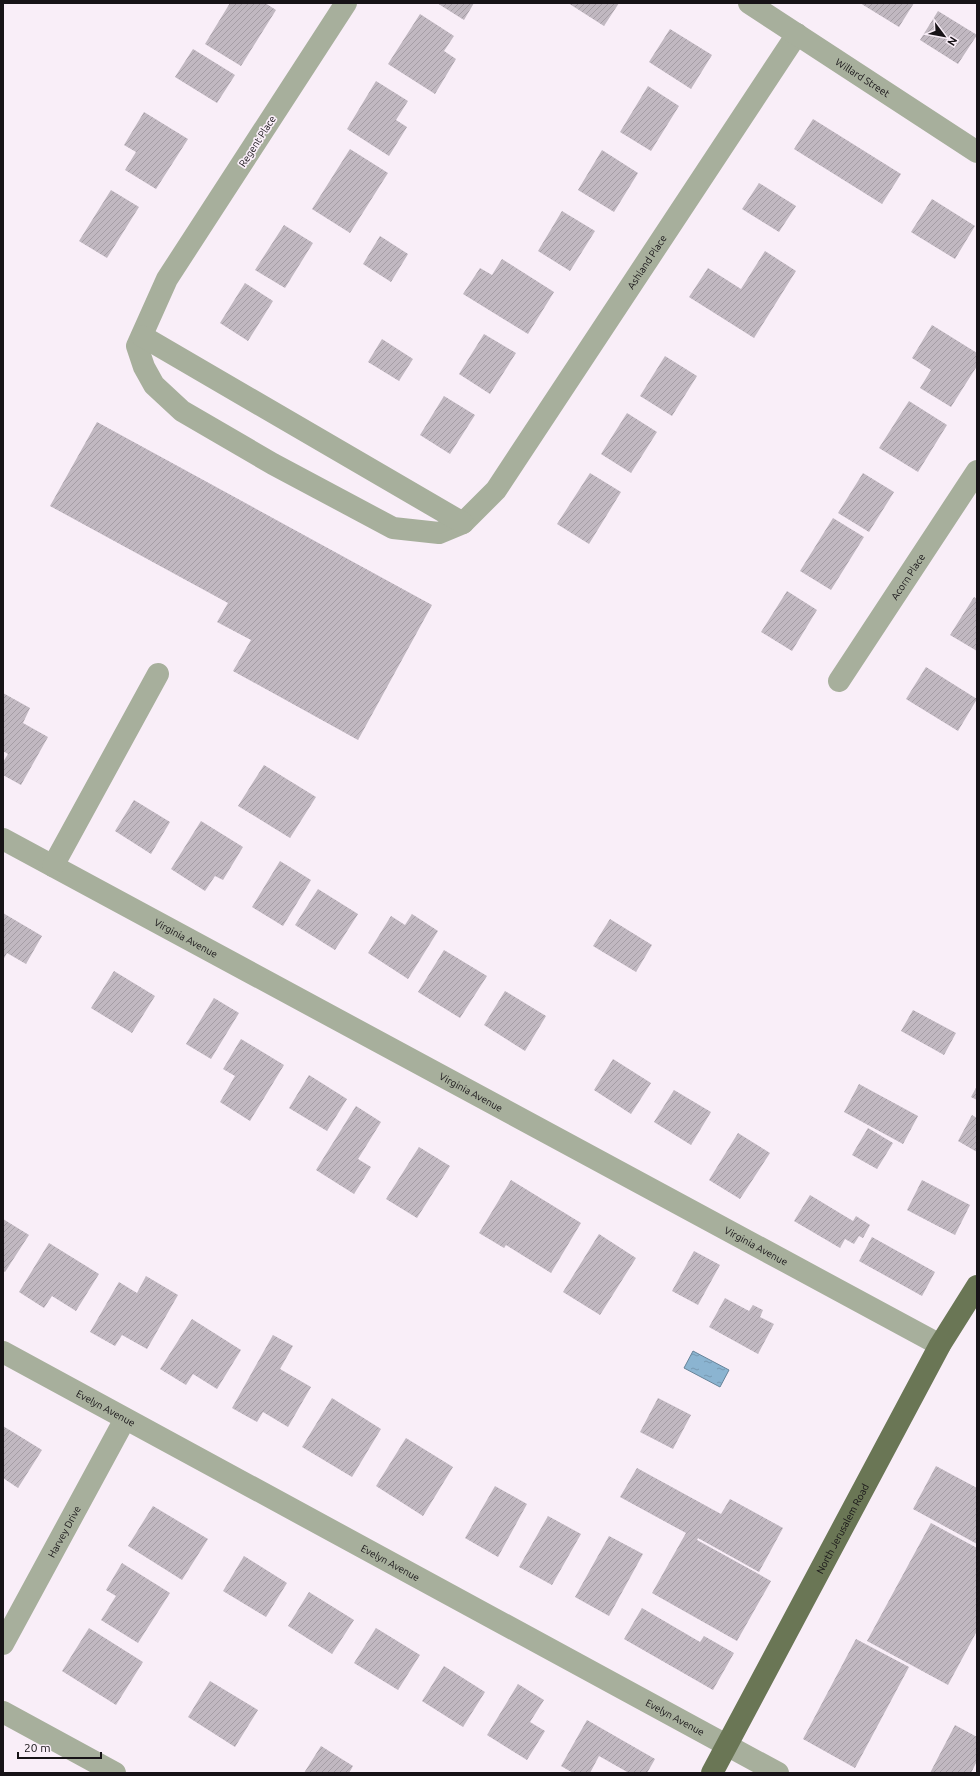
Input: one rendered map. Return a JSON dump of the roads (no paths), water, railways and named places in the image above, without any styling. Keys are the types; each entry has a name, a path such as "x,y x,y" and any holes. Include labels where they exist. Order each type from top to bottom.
{"main road":[{"name":"North Jerusalem Road","path":"712,1773 728,1746 940,1346 977,1286"}],"street":[{"name":"Regent Place","path":"346,3 167,279 137,346 144,367 154,385 182,411 273,464 393,528 439,533 463,523"},
{"name":"Willard Street","path":"749,3 977,152"},
{"name":"Ashland Place","path":"463,523 496,490 797,34"},
{"path":"142,336 463,523"},
{"name":"Acorn Place","path":"839,681 977,471"},
{"path":"53,866 158,674"},
{"name":"Virginia Avenue","path":"3,839 940,1346"},
{"name":"Evelyn Avenue","path":"3,1352 778,1773"},
{"name":"Harvey Drive","path":"3,1644 124,1419"},
{"path":"3,1712 115,1773"}],"water":[{"path":"693,1351 729,1370 720,1387 684,1368"}]}
